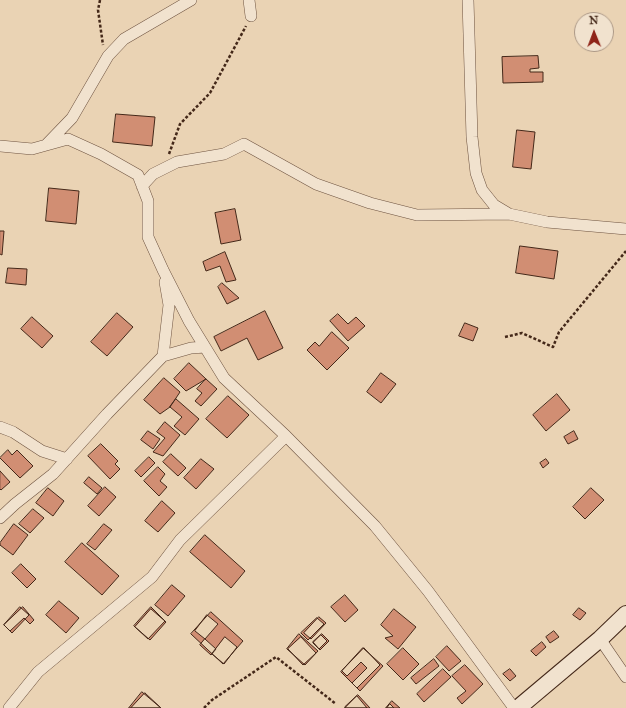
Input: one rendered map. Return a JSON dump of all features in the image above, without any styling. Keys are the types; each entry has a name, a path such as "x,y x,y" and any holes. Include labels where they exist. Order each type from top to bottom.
{"main road":[{"path":"518,708 600,639 626,614"}],"street":[{"path":"46,145 72,118 105,61 124,39 191,0"},
{"path":"249,0 252,16"},
{"path":"468,0 472,137 476,173 482,190 494,205 509,214"},
{"path":"0,146 32,149 68,139 101,154 138,174 148,201 148,237 163,270 190,321 224,378 286,436 375,526 428,591 514,708"},
{"path":"142,186 153,174 177,162 224,154 244,144 316,184 376,205 417,215 509,214 548,222 626,229"},
{"path":"163,270 169,305 163,356"},
{"path":"0,518 53,474 107,414 163,356 191,348 205,347"},
{"path":"0,427 13,432 42,451 67,459"},
{"path":"9,708 38,672 152,577 180,540 286,436"},
{"path":"600,639 626,677"}],"path":[{"path":"100,0 98,10 105,61"},
{"path":"164,169 180,124 210,93 252,16"},
{"path":"505,337 522,334 553,347 559,332 626,252"},
{"path":"204,708 212,700 276,657 336,704"}],"building":[{"path":"538,56 539,68 530,69 530,72 543,72 543,82 503,83 502,57"},
{"path":"116,114 155,117 152,146 113,142"},
{"path":"517,130 535,132 531,169 513,167"},
{"path":"49,188 79,191 76,224 46,221"},
{"path":"235,209 241,240 221,244 215,213"},
{"path":"0,231 4,231 2,255 0,254"},
{"path":"520,246 558,251 554,279 516,273"},
{"path":"225,252 236,280 226,282 220,266 206,271 203,262"},
{"path":"8,268 27,269 26,285 6,283"},
{"path":"222,283 239,298 227,304 218,287"},
{"path":"265,311 283,348 258,360 247,338 221,351 214,337"},
{"path":"117,313 133,327 107,356 91,342"},
{"path":"338,314 348,324 356,317 365,326 348,341 330,321"},
{"path":"32,317 53,336 42,348 21,329"},
{"path":"465,323 478,328 473,341 459,336"},
{"path":"332,332 349,348 327,370 307,350 315,342 319,346"},
{"path":"189,363 206,379 186,391 174,379"},
{"path":"381,373 396,384 381,403 367,392"},
{"path":"164,378 180,392 170,407 160,414 144,400"},
{"path":"206,379 217,389 201,406 195,401 202,393 197,389"},
{"path":"557,394 570,410 546,431 533,415"},
{"path":"228,396 249,415 227,438 206,419"},
{"path":"176,399 199,419 185,435 174,426 182,417 170,407"},
{"path":"165,422 180,435 163,456 153,452 165,438 157,432"},
{"path":"148,431 160,439 153,449 141,440"},
{"path":"574,431 578,439 568,444 564,437"},
{"path":"101,444 118,461 115,464 120,469 110,479 88,456"},
{"path":"8,450 12,455 17,450 33,466 20,478 0,458"},
{"path":"171,454 186,468 178,476 163,462"},
{"path":"149,457 155,463 141,477 135,471"},
{"path":"201,459 214,469 196,489 184,478"},
{"path":"546,459 549,463 543,468 540,463"},
{"path":"158,467 165,474 160,481 167,487 159,496 144,481"},
{"path":"0,471 10,482 1,490 0,489"},
{"path":"89,477 102,488 97,494 84,483"},
{"path":"105,487 116,497 99,516 88,506"},
{"path":"48,488 64,501 53,516 36,503"},
{"path":"591,488 604,500 585,519 573,507"},
{"path":"162,501 175,513 158,532 145,521"},
{"path":"33,509 44,518 30,533 19,524"},
{"path":"14,524 28,535 13,555 0,545 0,543"},
{"path":"104,524 112,530 95,550 87,544"},
{"path":"205,535 245,571 231,588 190,552"},
{"path":"82,543 119,576 102,595 65,562"},
{"path":"21,564 36,579 27,588 12,573"},
{"path":"172,585 185,596 168,616 155,605"},
{"path":"345,595 358,610 345,622 331,607"},
{"path":"59,601 79,618 66,633 46,615"},
{"path":"20,607 29,615 12,633 4,625"},
{"path":"23,607 34,620 30,624 24,618 10,631 4,625"},
{"path":"151,607 165,621 148,639 134,626"},
{"path":"579,608 586,613 580,620 573,615"},
{"path":"151,609 166,622 150,640 135,627"},
{"path":"394,609 416,627 398,649 385,638 393,636 381,625"},
{"path":"211,612 243,641 223,664 191,634"},
{"path":"207,615 218,624 205,639 195,631"},
{"path":"319,617 326,623 311,639 304,633"},
{"path":"317,618 324,624 308,640 301,633"},
{"path":"554,631 559,637 550,643 546,637"},
{"path":"299,634 318,651 305,665 287,649"},
{"path":"322,634 329,641 320,650 313,642"},
{"path":"321,635 327,641 319,649 313,643"},
{"path":"225,637 237,647 224,664 212,654"},
{"path":"301,637 316,653 303,665 288,649"},
{"path":"205,639 216,649 211,655 200,645"},
{"path":"542,642 546,647 536,656 531,651"},
{"path":"447,646 461,661 449,671 436,657"},
{"path":"363,648 383,666 360,691 352,683 367,668 361,662 347,676 342,671"},
{"path":"364,648 380,665 357,688 341,672"},
{"path":"403,648 419,664 403,680 387,664"},
{"path":"434,659 439,666 416,684 411,678"},
{"path":"465,665 483,684 462,704 457,698 466,691 452,676"},
{"path":"443,669 451,677 424,702 417,694"},
{"path":"510,669 516,676 510,681 503,674"},
{"path":"142,692 161,708 129,708"},
{"path":"145,693 161,708 131,708"},
{"path":"358,695 370,708 345,708 345,707"},
{"path":"357,696 367,708 345,708"},
{"path":"392,701 400,708 386,708"},
{"path":"390,704 394,708 387,708"}]}
